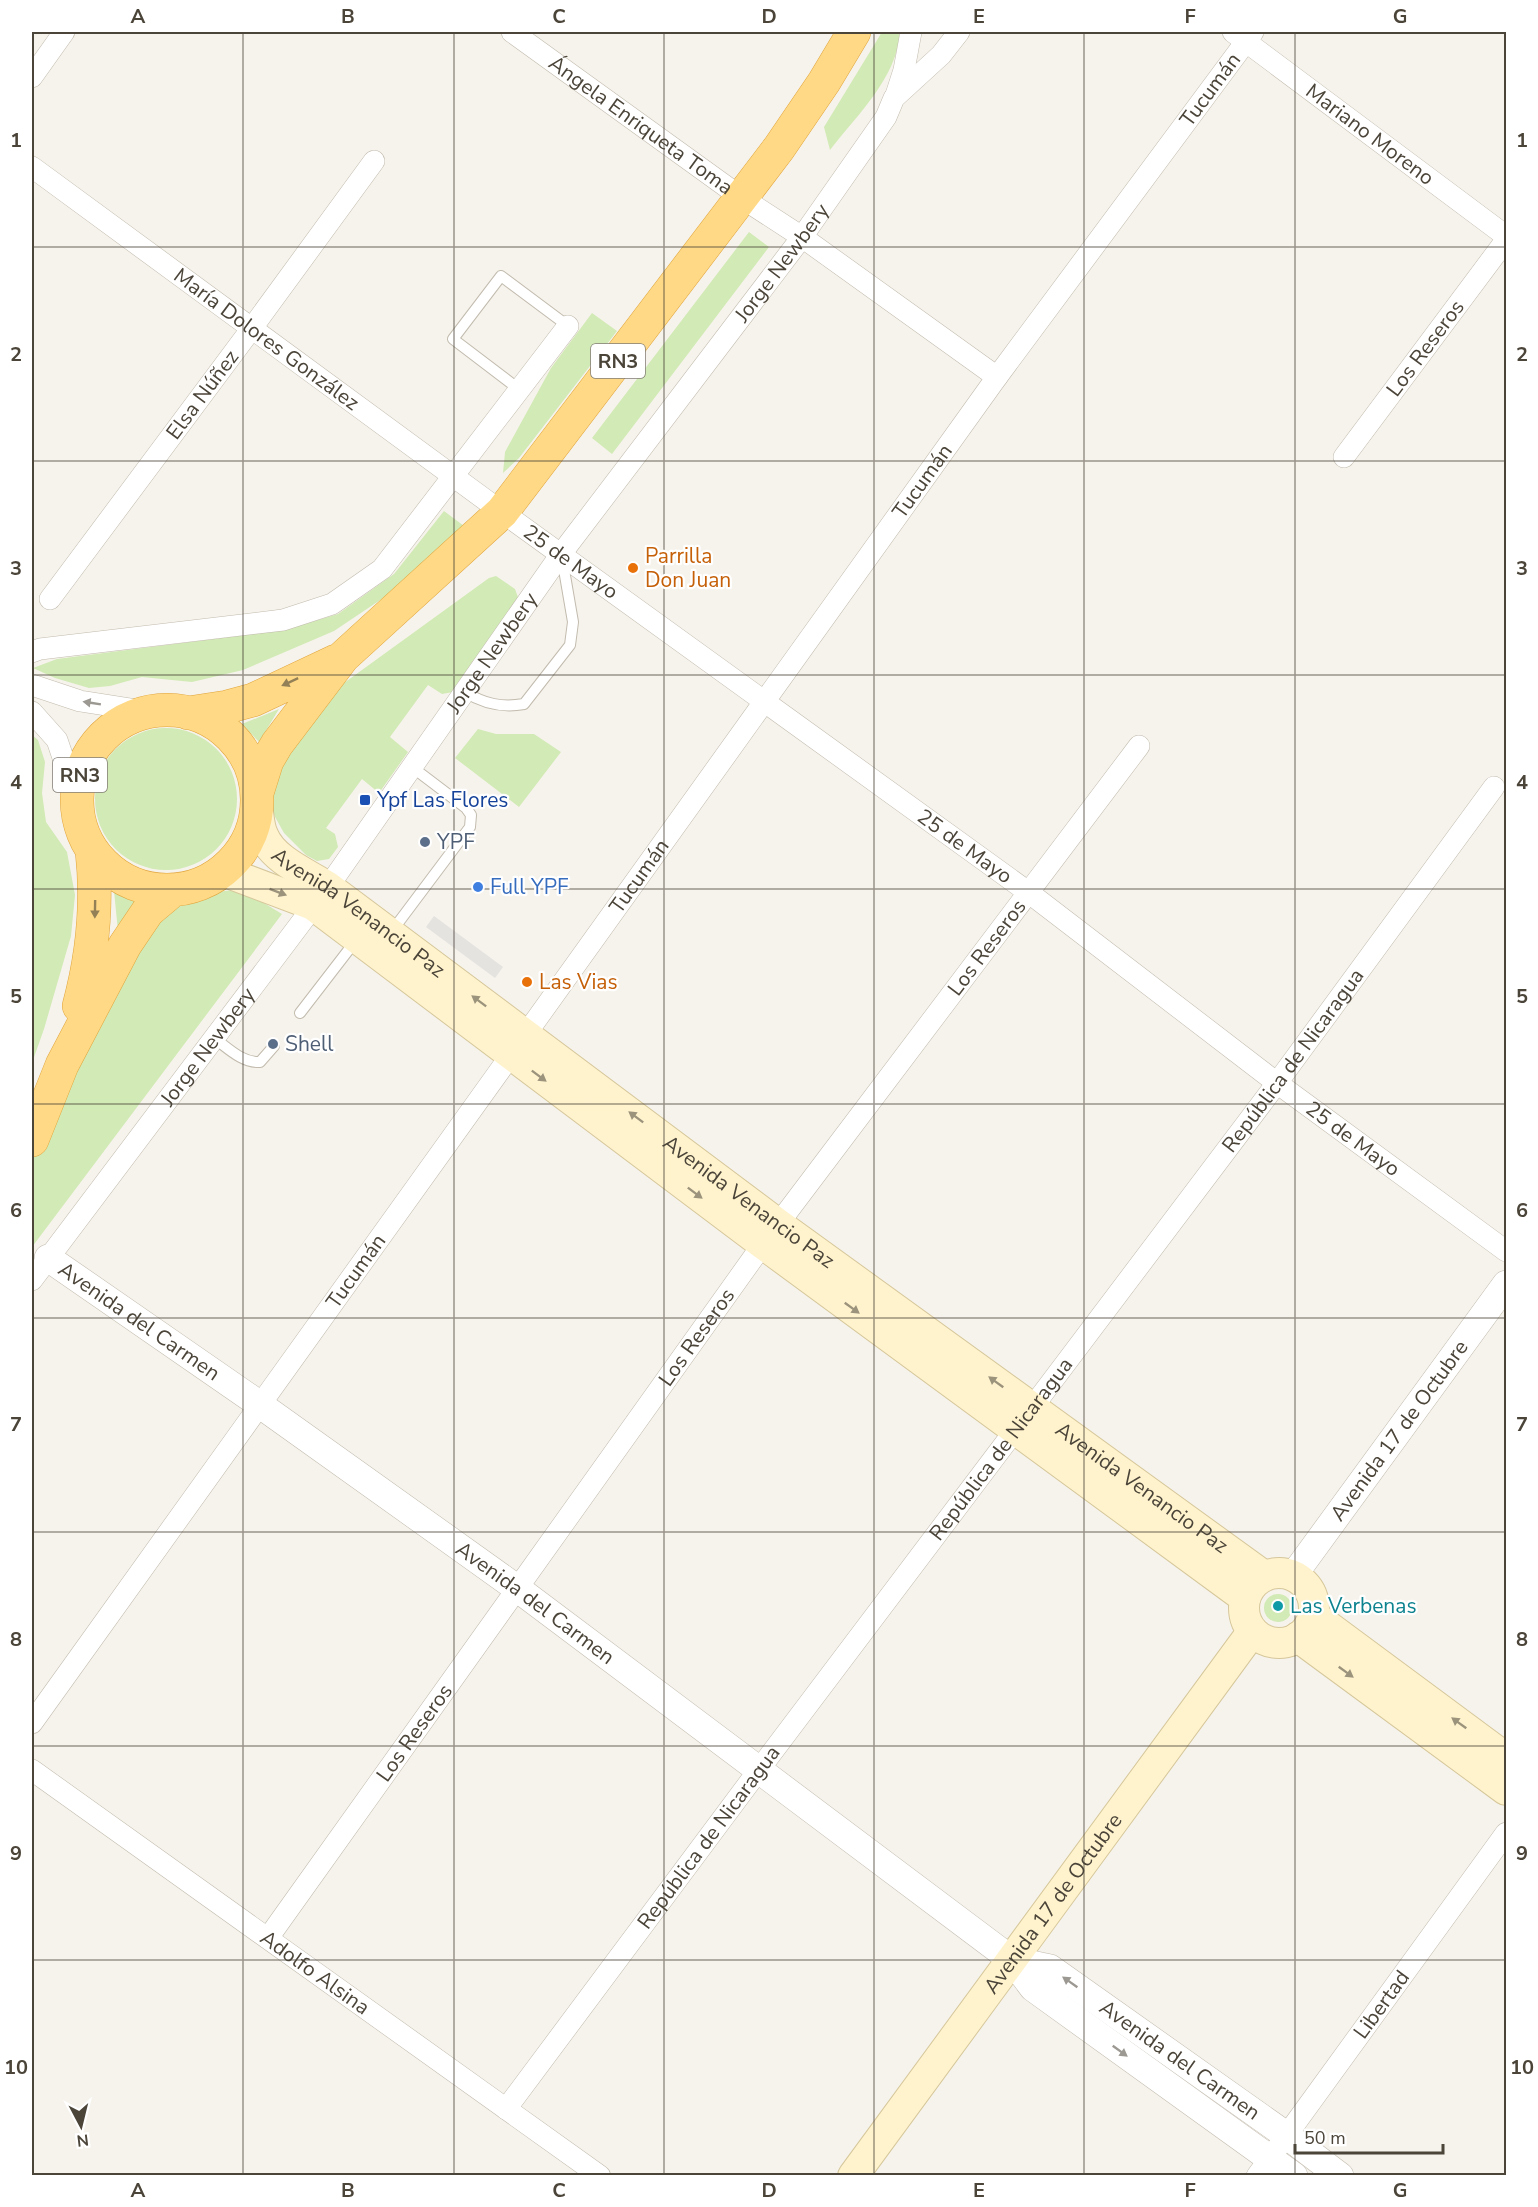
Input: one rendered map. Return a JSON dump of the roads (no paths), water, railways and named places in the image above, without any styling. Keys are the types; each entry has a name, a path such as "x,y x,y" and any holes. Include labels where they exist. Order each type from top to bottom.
{"highway":[{"name":"RN3","path":"257,800 250,766 236,742 214,723 188,713 169,710 150,712 127,719 107,733 91,751 81,772 76,796 80,825 92,851 108,868 127,882 150,889 173,890 200,885 223,871 247,843 254,826 257,800 267,761 277,744 343,657 502,512 742,198 813,98 854,32"},
{"name":"RN3","path":"188,713 253,700 343,657"},
{"name":"RN3","path":"32,1140 62,1065 89,971 96,916 92,851"},
{"name":"RN3","path":"62,1065 125,945 148,910 173,890"}],"main road":[{"name":"Avenida Venancio Paz","path":"257,800 262,834 269,847 320,896 357,939 517,1045 1025,1419 1277,1584"},
{"name":"Avenida Venancio Paz","path":"223,871 320,896 390,933 517,1045"},
{"path":"1277,1584 1314,1605 1306,1626 1283,1643 1260,1637 1244,1615 1277,1584"},
{"path":"1306,1626 1506,1758"},
{"path":"1306,1626 1506,1790"},
{"name":"Avenida 17 de Octubre","path":"874,2175 1260,1637"},
{"name":"Avenida 17 de Octubre","path":"853,2175 1022,1966"}],"street":[{"path":"32,77 64,32"},
{"name":"Ángela Enriqueta Toma","path":"512,32 997,378"},
{"path":"894,98 904,70 911,32"},
{"name":"Jorge Newbery","path":"32,1280 320,896 561,554 802,237 886,117 894,98 941,56 959,32"},
{"name":"Mariano Moreno","path":"1244,35 1506,238"},
{"name":"Tucumán","path":"32,1723 1244,35"},
{"name":"Elsa Núñez","path":"50,599 374,160"},
{"name":"María Dolores González","path":"32,167 502,512"},
{"name":"Los Reseros","path":"1344,457 1506,238"},
{"path":"32,652 40,649 283,620 332,604 382,570 568,326"},
{"name":"25 de Mayo","path":"502,512 1028,892 1277,1083 1506,1251"},
{"path":"32,685 81,701 150,712"},
{"path":"32,712 57,740 76,796"},
{"name":"Los Reseros","path":"268,1938 771,1234 1138,746"},
{"name":"República de Nicaragua","path":"506,2109 1277,1083 1494,787"},
{"name":"Avenida del Carmen","path":"48,1258 259,1404 518,1589 758,1771 1022,1966 1033,1988 1263,2167 1294,2175"},
{"name":"Avenida 17 de Octubre","path":"1277,1584 1506,1284"},
{"name":"Avenida 17 de Octubre","path":"1277,1584 1506,1314"},
{"name":"Adolfo Alsina","path":"32,1770 600,2175"},
{"name":"Libertad","path":"1263,2167 1506,1833"},
{"name":"Avenida del Carmen","path":"1022,1966 1050,1968 1340,2175"}],"lane":[{"path":"520,390 453,339 501,276 568,326"},
{"path":"465,692 479,701 507,706 524,704 570,645 573,622 561,554"},
{"path":"390,933 470,827 471,815 466,808 412,767"},
{"path":"300,1013 357,939"},
{"path":"214,1038 247,1061 254,1062 260,1062 274,1046"}],"place":[{"name":"Parrilla Don Juan","path":"633,568"},
{"name":"Ypf Las Flores","path":"365,800"},
{"name":"YPF","path":"425,842"},
{"name":"Full YPF","path":"478,887"},
{"name":"Las Vias","path":"527,982"},
{"name":"Shell","path":"273,1044"},
{"name":"Las Verbenas","path":"1278,1606"}]}
